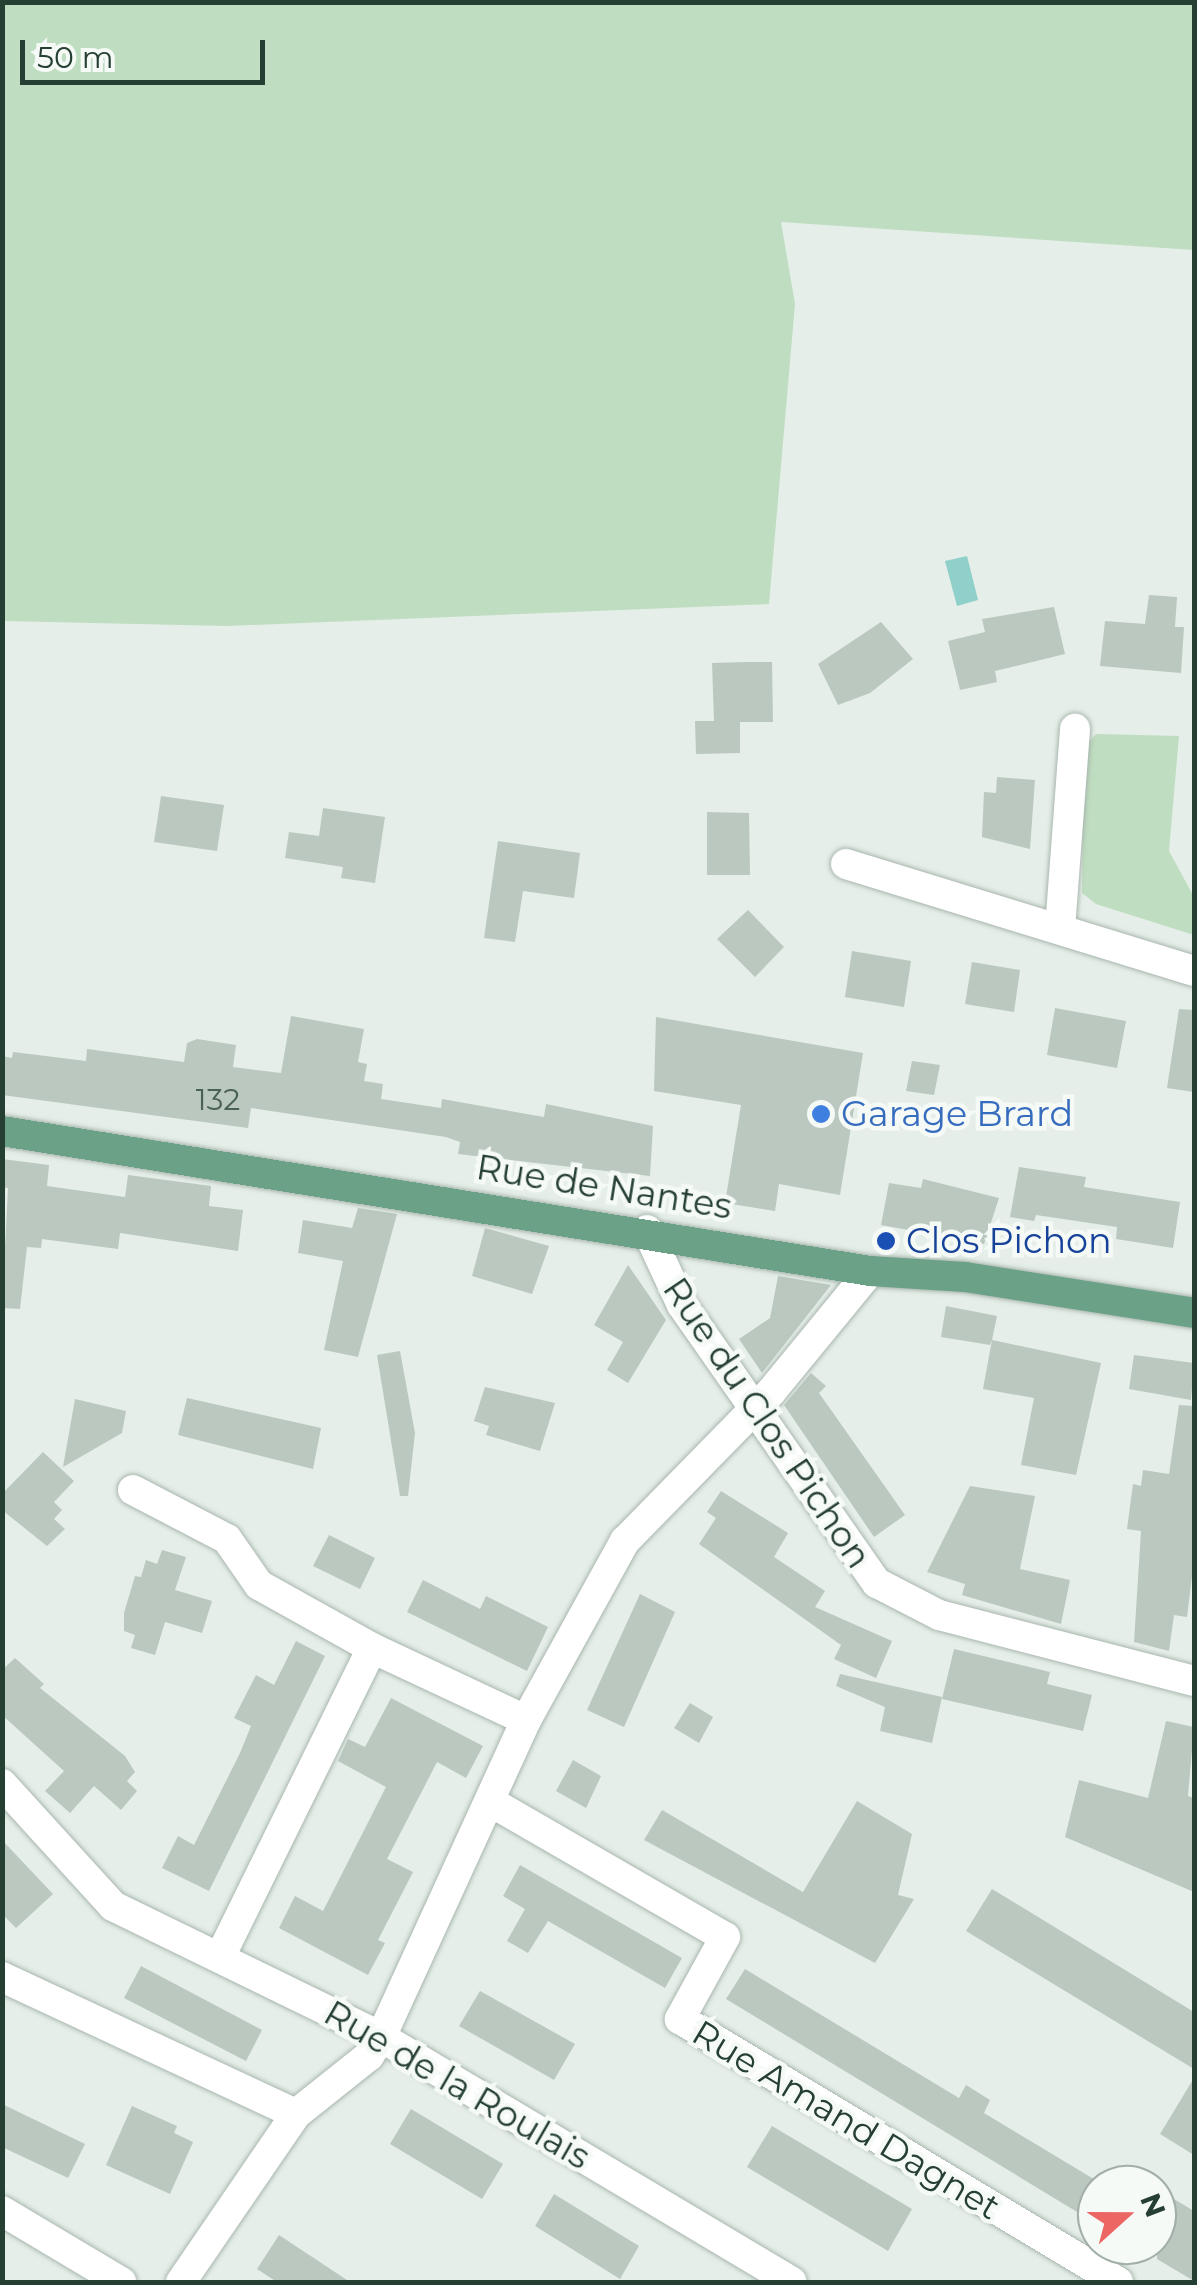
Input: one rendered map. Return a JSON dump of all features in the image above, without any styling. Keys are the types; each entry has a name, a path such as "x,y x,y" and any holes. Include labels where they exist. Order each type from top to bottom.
{"main road":[{"name":"Rue de Nantes","path":"2,1131 647,1230 870,1271 965,1277 1194,1313"}],"street":[{"path":"1060,929 1074,729"},
{"path":"846,864 1194,971"},
{"name":"Rue du Clos Pichon","path":"647,1230 682,1305 876,1583 939,1616 1194,1681"},
{"path":"181,2282 296,2114 370,2056 526,1720 624,1541 754,1410 870,1271"},
{"path":"133,1490 228,1539 259,1585 372,1648 526,1720"},
{"path":"221,1955 372,1648"},
{"name":"Rue de la Roulais","path":"2,1784 113,1906 221,1955 381,2037 792,2282"},
{"name":"Rue Amand Dagnet","path":"491,1802 725,1938 680,2019 1118,2282"},
{"path":"2,1977 296,2114"},
{"path":"2,2210 121,2282"}],"green space":[{"path":"3,3 1194,3 1194,250 781,222 795,304 769,604 228,626 3,621"},
{"path":"1096,734 1179,736 1169,851 1194,897 1194,935 1096,904 1082,893 1084,747"}],"water":[{"path":"967,556 978,600 957,606 945,561"}],"building":[{"path":"1149,595 1177,597 1175,627 1184,627 1181,673 1100,666 1105,621 1145,624"},
{"path":"1054,607 1065,654 995,671 997,682 960,690 948,641 985,632 982,619"},
{"path":"881,622 913,659 870,693 838,705 818,664"},
{"path":"772,662 773,722 740,722 740,753 696,754 695,721 714,721 712,663"},
{"path":"997,777 1035,780 1030,849 982,837 984,792 996,793"},
{"path":"161,796 224,805 217,851 154,842"},
{"path":"323,808 385,817 375,883 341,878 343,867 285,858 289,832 319,836"},
{"path":"707,812 749,813 750,875 707,875"},
{"path":"498,841 580,853 574,898 523,891 515,942 484,938"},
{"path":"748,910 784,947 755,977 717,939"},
{"path":"852,951 911,961 904,1007 845,997"},
{"path":"972,962 1020,970 1014,1012 965,1004"},
{"path":"1055,1008 1126,1021 1117,1068 1047,1055"},
{"path":"1179,1009 1194,1010 1194,1092 1167,1088"},
{"path":"291,1016 364,1029 358,1062 367,1064 364,1081 383,1084 381,1099 441,1108 442,1099 544,1117 546,1104 653,1126 650,1176 458,1154 460,1142 446,1137 251,1108 248,1128 2,1095 2,1056 12,1058 13,1052 86,1061 87,1049 184,1062 187,1043 197,1039 236,1045 233,1067 281,1073"},
{"path":"656,1017 863,1053 840,1195 779,1184 775,1211 725,1203 741,1105 654,1091"},
{"path":"912,1061 940,1065 934,1095 906,1091"},
{"path":"2,1159 49,1165 47,1186 125,1197 128,1175 211,1186 209,1206 243,1210 238,1251 120,1233 118,1249 42,1239 41,1248 27,1247 20,1309 2,1308 8,1188 2,1187"},
{"path":"1019,1167 1086,1177 1084,1187 1180,1202 1173,1248 1116,1239 1117,1227 1036,1215 1034,1221 1010,1217"},
{"path":"923,1179 999,1198 984,1244 881,1225 889,1183 921,1188"},
{"path":"358,1208 397,1214 358,1357 324,1350 343,1261 298,1253 303,1220 352,1228"},
{"path":"485,1228 549,1246 532,1294 472,1276"},
{"path":"628,1265 666,1320 628,1383 607,1370 623,1342 594,1325"},
{"path":"778,1276 831,1285 762,1373 739,1339 770,1318"},
{"path":"946,1306 997,1316 990,1345 941,1337"},
{"path":"992,1340 1101,1363 1076,1475 1021,1465 1034,1398 983,1389"},
{"path":"400,1351 415,1433 408,1496 400,1496 377,1355"},
{"path":"1134,1355 1194,1363 1191,1400 1129,1389"},
{"path":"811,1373 826,1386 819,1393 905,1515 874,1537 784,1405"},
{"path":"485,1387 555,1403 540,1451 486,1435 489,1426 474,1421"},
{"path":"187,1398 321,1428 313,1469 178,1435"},
{"path":"75,1399 126,1411 122,1433 63,1467"},
{"path":"1179,1405 1194,1406 1194,1560 1187,1617 1174,1615 1169,1651 1134,1642 1141,1531 1127,1529 1133,1484 1141,1486 1143,1470 1169,1474"},
{"path":"43,1452 74,1481 54,1502 62,1510 54,1519 65,1529 47,1546 2,1510 2,1494"},
{"path":"970,1486 1035,1496 1020,1569 1070,1580 1061,1624 962,1595 965,1584 927,1572"},
{"path":"721,1491 788,1533 774,1557 825,1591 815,1607 892,1641 876,1678 834,1659 841,1645 699,1544 716,1518 707,1512"},
{"path":"329,1535 375,1558 360,1589 313,1566"},
{"path":"162,1550 186,1557 175,1590 212,1601 202,1633 165,1622 155,1655 131,1648 135,1635 124,1631 124,1613 135,1576 141,1577 146,1560 157,1564"},
{"path":"423,1580 480,1609 486,1596 548,1627 527,1671 407,1612"},
{"path":"640,1594 675,1612 624,1727 587,1710"},
{"path":"296,1641 325,1656 209,1891 162,1868 178,1836 194,1845 240,1753 251,1726 234,1718 256,1675 274,1685"},
{"path":"954,1649 1050,1672 1047,1684 1092,1695 1083,1731 942,1699"},
{"path":"15,1658 44,1684 40,1688 125,1756 135,1772 127,1781 137,1791 121,1810 94,1786 70,1813 45,1791 64,1771 2,1715 2,1670"},
{"path":"840,1674 942,1697 932,1743 880,1731 885,1707 836,1686"},
{"path":"391,1698 483,1746 466,1778 437,1762 387,1859 413,1872 378,1940 385,1943 368,1975 279,1928 295,1896 323,1911 386,1787 338,1761 348,1739 365,1747"},
{"path":"690,1703 713,1717 699,1743 674,1728"},
{"path":"1166,1721 1194,1727 1188,1796 1194,1798 1194,1892 1065,1837 1079,1780 1148,1798"},
{"path":"573,1760 601,1776 586,1808 556,1791"},
{"path":"857,1801 912,1834 898,1895 914,1899 875,1963 644,1840 662,1810 803,1892"},
{"path":"2,1840 53,1894 16,1928 2,1914"},
{"path":"520,1865 682,1958 665,1988 548,1921 528,1953 507,1941 525,1909 503,1896"},
{"path":"992,1889 1194,2012 1194,2069 966,1931"},
{"path":"141,1966 262,2030 246,2061 124,1998"},
{"path":"745,1969 959,2098 966,2085 990,2100 984,2113 1077,2169 1077,2212 726,1999"},
{"path":"480,1991 575,2044 554,2080 459,2026"},
{"path":"1194,2078 1194,2155 1160,2134"},
{"path":"2,2104 85,2144 68,2178 2,2147"},
{"path":"132,2106 177,2126 174,2133 193,2142 170,2194 106,2165"},
{"path":"411,2109 503,2164 482,2199 390,2144"},
{"path":"772,2126 912,2209 888,2251 747,2167"},
{"path":"554,2194 639,2246 620,2279 535,2226"},
{"path":"1177,2201 1194,2211 1194,2281 1167,2265 1177,2265"},
{"path":"279,2235 350,2282 277,2282 257,2269"}],"place":[{"name":"Garage Brard","path":"821,1114"},
{"name":"Clos Pichon","path":"886,1241"}]}
